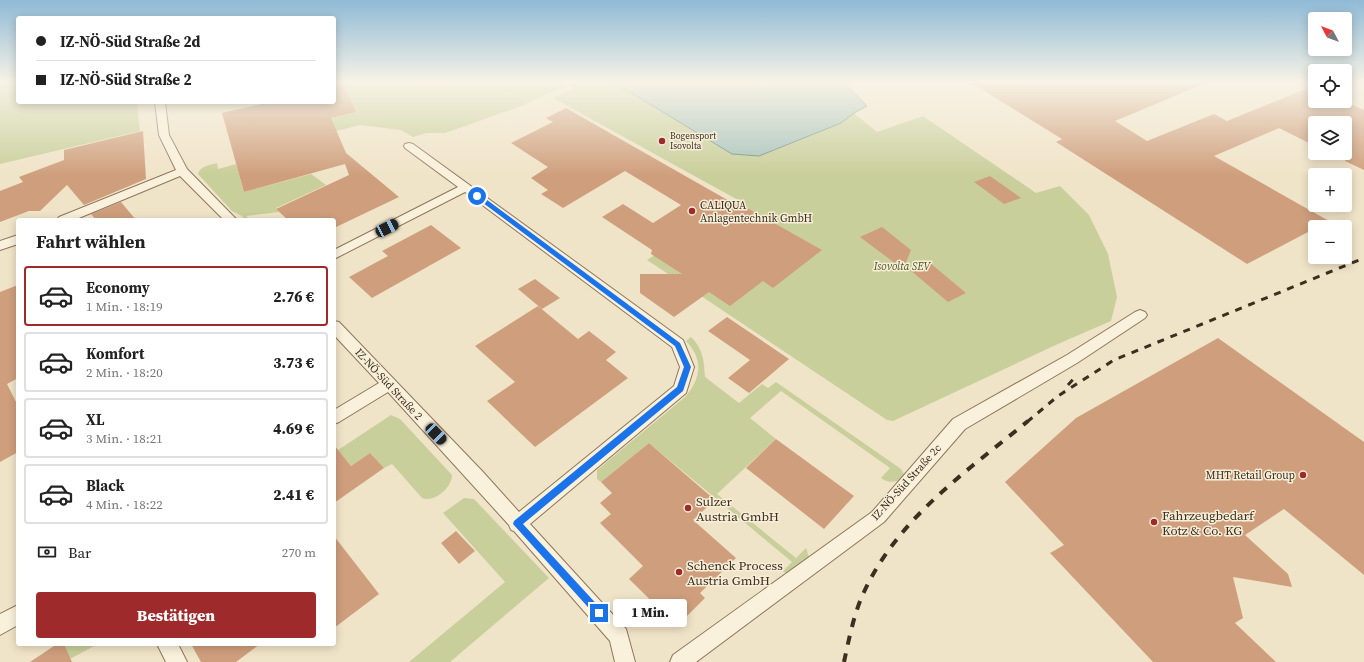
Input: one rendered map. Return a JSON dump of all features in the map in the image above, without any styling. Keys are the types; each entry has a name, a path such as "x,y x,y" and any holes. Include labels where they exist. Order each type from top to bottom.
{"street":[{"path":"161,113 164,135 182,171 229,218"},
{"path":"409,146 678,344 687,367 680,389 517,524"},
{"path":"68,218 182,171"},
{"path":"336,254 466,188"},
{"path":"0,246 16,240"},
{"name":"IZ-NÖ-Süd Straße 2c","path":"680,662 878,517 959,424 1072,359 1140,315"},
{"name":"IZ-NÖ-Süd Straße 2","path":"336,328 477,477 517,524 619,636 625,662"},
{"path":"336,417 389,384"},
{"path":"0,625 16,615"},
{"path":"168,646 177,662"}],"green space":[{"path":"0,113 138,113 140,131 0,164"},
{"name":"Isovolta SEV","path":"352,113 502,113 445,133 426,133 413,137 401,130 360,125 296,141 292,128"},
{"name":"Isovolta SEV","path":"580,113 854,113 877,132 923,116 1036,193 1060,186 1089,215 1108,254 1117,297 1111,321 893,421 887,420 647,260 738,200"},
{"path":"217,163 218,169 236,164 244,192 311,174 326,185 276,208 279,212 246,216 248,218 244,218 232,211 198,174 201,169 208,165"},
{"path":"691,337 695,341 702,355 705,377 739,403 762,384 768,388 776,382 901,469 905,476 901,480 890,482 883,480 881,478 890,468 781,391 750,418 776,439 717,494 796,558 806,548 809,557 806,563 788,575 783,571 792,562 649,443 601,482 597,479 597,470 685,397 690,390 697,376 698,369 696,355 686,341"},
{"path":"391,415 400,419 452,475 449,485 442,493 432,498 422,498 392,464 384,468 370,453 351,466 338,450"},
{"path":"464,498 474,499 549,578 450,662 409,662 505,582 443,513"},
{"path":"65,646 94,646 70,659"}],"water":[{"path":"664,113 854,113 841,123 759,156 732,154"}],"building":[{"path":"222,113 352,113 331,118 346,153 399,197 336,227 336,218 286,218 276,209 349,175 345,164 244,192"},
{"path":"556,113 575,113 738,206 740,204 822,250 773,288 763,281 730,306 709,292 674,317 640,293 640,274 682,274 651,254 652,250 602,217 623,204 653,223 681,205 625,171 563,208 541,194 548,190 531,178 548,167 511,143 553,122 546,118"},
{"path":"1020,113 1134,113 1115,121 1147,141 1214,114 1227,121 1247,113 1364,113 1364,170 1345,161 1352,160 1352,116 1308,116 1308,142 1279,128 1214,156 1308,209 1308,212 1313,212 1327,220 1308,220 1308,232 1247,264 1056,142 1062,139"},
{"path":"143,131 146,179 84,205 67,185 40,211 29,211 0,222 0,191 23,182 19,177 64,160 64,150"},
{"path":"990,176 1021,198 1004,204 974,182"},
{"path":"121,202 134,218 94,218 91,214"},
{"path":"431,225 461,248 372,298 349,277 388,256 382,251"},
{"path":"882,227 911,250 905,265 901,262 896,264 860,237"},
{"path":"929,262 966,293 948,302 910,270"},
{"path":"535,279 560,298 542,309 518,289"},
{"path":"16,286 16,379 7,384 16,402 16,453 0,462 0,292"},
{"path":"538,306 578,339 589,331 616,352 606,360 628,378 535,447 487,401 515,382 475,346"},
{"path":"727,317 789,359 749,393 728,378 750,360 708,331"},
{"name":"Fahrzeugbedarf Kotz & Co. KG","path":"1218,338 1364,442 1364,575 1284,509 1245,535 1288,574 1292,587 1233,577 1243,618 1235,623 1276,662 1153,662 1050,553 1064,545 1005,482 1076,418"},
{"path":"776,439 854,496 824,529 746,468"},
{"path":"649,443 715,500 693,520 736,558 700,593 705,598 677,626 629,579 643,566 600,523 611,514 600,503 612,493 601,482"},
{"path":"336,447 351,466 370,453 384,468 336,502"},
{"path":"456,531 475,551 459,564 441,543"},
{"path":"336,539 379,594 336,626"},
{"path":"54,646 65,646 72,662 30,662"},
{"path":"192,646 257,646 236,662 201,662"}],"railway":[{"path":"1027,422 1058,396 1114,360 1364,258"},
{"path":"1068,385 1077,375"},
{"path":"844,662 852,626 860,600 878,565 895,541 915,519 958,478 1028,421"}],"place":[{"name":"Bogensport Isovolta","path":"662,141"},
{"name":"CALIQUA Anlagentechnik GmbH","path":"692,211"},
{"name":"MHT Retail Group","path":"1303,475"},
{"name":"Sulzer Austria GmbH","path":"688,508"},
{"name":"Fahrzeugbedarf Kotz & Co. KG","path":"1154,522"},
{"name":"Schenck Process Austria GmbH","path":"679,572"}],"route":[{"path":"477,196 678,344 687,367 680,389 517,524 599,613"}]}
